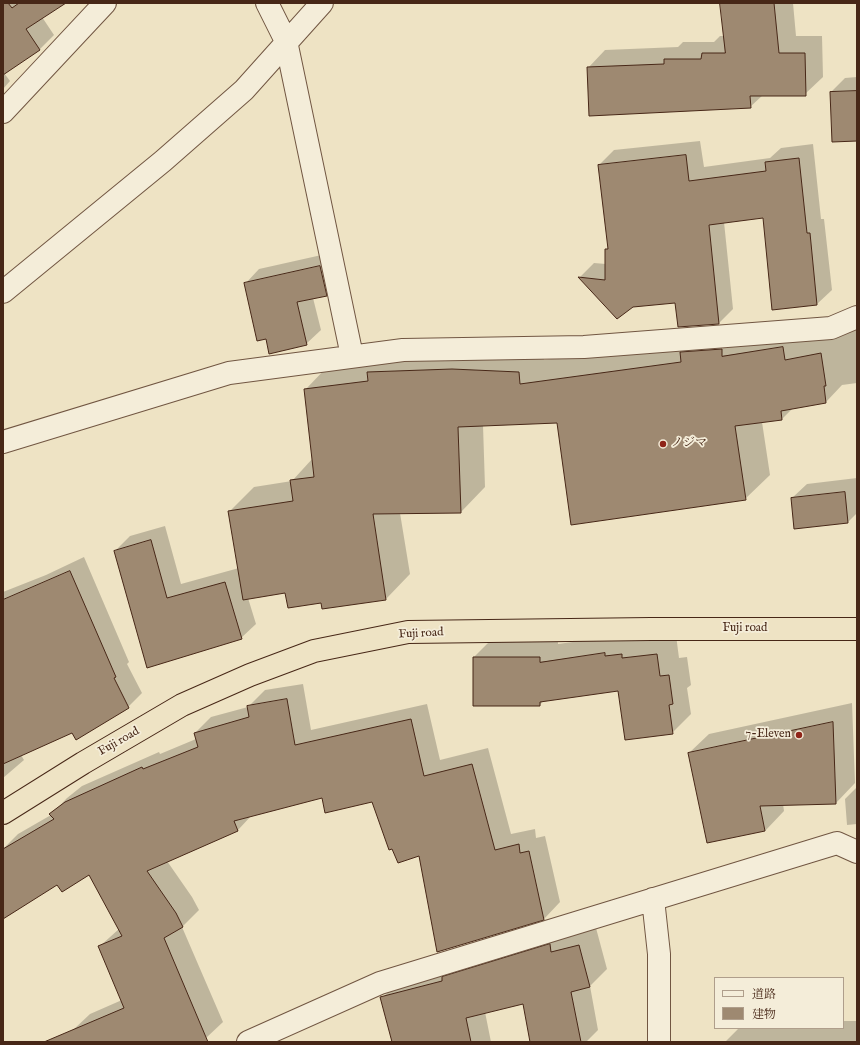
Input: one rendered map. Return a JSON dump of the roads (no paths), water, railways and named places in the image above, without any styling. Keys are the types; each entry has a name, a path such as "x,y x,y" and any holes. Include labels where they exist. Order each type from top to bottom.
{"highway":[{"name":"Fuji road","path":"3,813 83,762 182,705 250,674 314,651 408,632 651,629 857,629"}],"street":[{"path":"3,112 104,3"},
{"path":"268,3 286,41 352,356"},
{"path":"3,292 163,161 244,90 286,41 322,3"},
{"path":"3,442 229,372 403,350 584,347 831,328 857,317"},
{"path":"248,1042 380,983 837,843 857,852"},
{"path":"653,899 658,954 659,1042"}],"place":[{"name":"ノジマ","path":"663,444"},
{"name":"7-Eleven","path":"799,735"}]}
